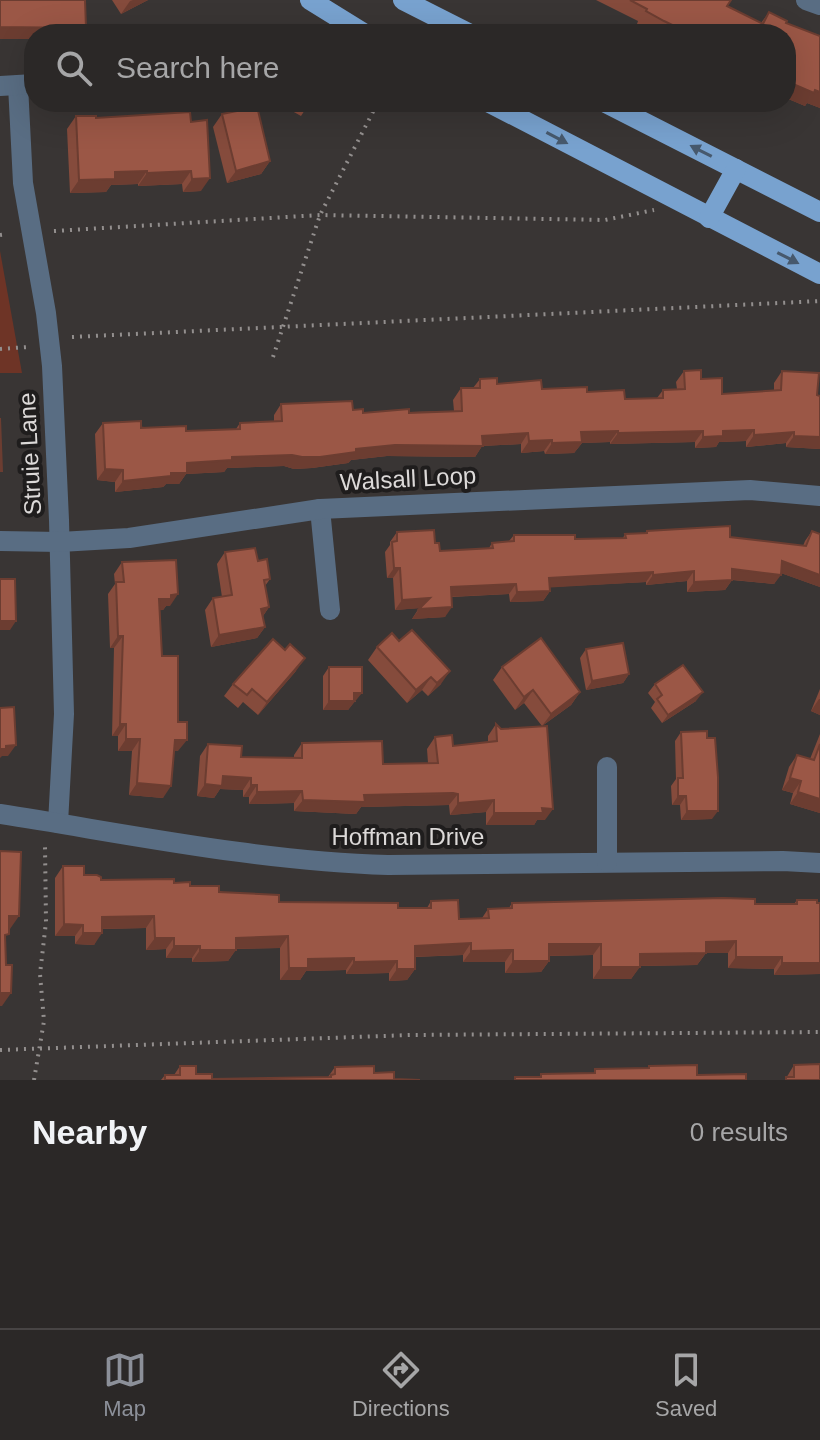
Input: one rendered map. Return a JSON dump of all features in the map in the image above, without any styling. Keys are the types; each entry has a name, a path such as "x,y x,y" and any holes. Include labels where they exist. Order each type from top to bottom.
{"main road":[{"path":"310,0 349,24"},
{"path":"403,0 450,24"},
{"path":"507,112 820,274"},
{"path":"624,112 820,212"},
{"path":"709,218 736,169"}],"street":[{"path":"806,0 820,5"},
{"name":"Struie Lane","path":"17,85 23,183 49,338 60,542 64,714 58,823"},
{"name":"Walsall Loop","path":"0,541 129,538 320,509 750,490 820,496"},
{"path":"320,509 330,610"},
{"path":"607,767 607,862"},
{"name":"Hoffman Drive","path":"0,814 242,854 328,863 820,863"}],"path":[{"path":"273,357 320,215 373,112"},
{"path":"54,231 320,215 605,220 668,207"},
{"path":"0,235 7,234"},
{"path":"72,337 820,301"},
{"path":"0,349 28,347"},
{"path":"34,1080 44,1021 40,974 46,922 45,846"},
{"path":"0,1050 410,1035 820,1032"}],"shaded area":[{"path":"0,251 22,373 0,373"}],"building":[{"path":"0,0 85,0 86,24 0,27"},
{"path":"630,0 731,0 727,6 763,24 670,24"},
{"path":"769,12 789,24 763,24"},
{"path":"796,27 820,36 820,92 815,90 814,93 796,85"},
{"path":"190,112 191,122 207,120 210,178 192,179 191,171 147,171 115,172 115,179 79,180 76,116 96,118"},
{"path":"258,112 270,161 236,171 222,114"},
{"path":"701,370 701,379 722,378 722,394 781,390 782,371 819,373 820,437 794,436 794,432 754,435 754,430 723,431 723,436 703,437 703,431 618,431 581,432 582,442 552,443 552,440 529,441 528,433 482,436 483,446 395,445 320,457 232,457 232,460 187,463 187,473 123,481 123,470 105,469 103,423 141,421 141,428 186,426 186,431 240,429 240,423 282,421 281,404 352,401 353,410 363,409 363,413 409,409 409,413 462,411 461,388 480,388 480,379 497,378 497,384 541,380 542,389 587,387 587,392 624,390 625,399 663,398 663,390 685,389 684,371"},
{"path":"0,418 2,471 0,471"},
{"path":"730,526 730,537 806,546 812,531 820,534 820,575 782,561 781,575 732,569 732,580 694,582 694,571 549,578 550,591 517,592 516,584 451,587 452,607 419,609 430,598 402,600 400,568 394,568 392,542 397,541 397,532 434,530 435,543 439,543 440,551 493,548 492,543 514,541 514,535 626,538 625,534 647,531"},
{"path":"255,548 258,561 267,559 270,579 264,580 269,607 261,609 265,627 219,635 213,598 232,595 225,552"},
{"path":"176,560 178,594 171,595 171,599 159,599 162,656 178,656 178,722 187,722 187,740 175,740 171,786 137,783 140,739 126,739 126,724 120,724 123,636 118,636 116,582 124,582 122,562"},
{"path":"0,579 15,579 16,621 0,621"},
{"path":"412,630 450,671 437,683 431,677 416,690 377,647 392,633 399,641"},
{"path":"541,638 580,692 551,714 533,690 524,697 502,667"},
{"path":"273,639 285,650 290,644 305,658 267,702 252,689 247,695 233,684"},
{"path":"623,643 629,674 592,681 586,649"},
{"path":"683,665 703,692 668,715 657,699 662,695 655,684"},
{"path":"329,667 362,667 362,693 354,693 354,701 329,701"},
{"path":"14,707 16,745 0,749 0,708"},
{"path":"496,724 501,729 547,726 553,809 542,808 543,813 494,813 494,800 458,803 458,794 453,793 364,795 365,802 303,800 302,791 257,792 257,785 251,785 251,778 223,776 222,786 205,784 208,744 242,746 241,757 302,758 302,743 382,741 383,764 438,763 435,737 452,735 453,746 497,741"},
{"path":"707,731 707,738 715,738 718,811 687,811 686,796 678,796 678,778 683,778 681,732"},
{"path":"820,744 820,799 798,792 801,781 790,778 797,755 814,760"},
{"path":"0,851 21,852 19,916 9,916 9,934 5,935 6,965 12,965 11,993 0,993"},
{"path":"63,866 84,866 84,875 97,875 101,880 174,879 174,883 190,882 190,886 219,886 219,892 279,895 279,902 398,903 398,908 431,908 431,901 458,900 459,919 489,918 488,909 512,908 512,903 723,898 755,899 755,904 797,904 797,900 817,900 820,903 820,963 782,963 782,957 736,957 736,941 706,942 706,953 640,954 640,967 601,967 601,944 549,944 549,961 513,961 513,950 471,951 471,943 415,946 415,969 397,969 397,961 354,962 354,958 308,959 308,968 289,968 288,936 236,938 236,950 200,950 200,946 174,946 174,938 155,938 154,916 102,917 102,933 83,933 83,925 64,924"},
{"path":"820,1064 820,1080 786,1080 786,1077 794,1077 794,1065"},
{"path":"697,1065 697,1075 746,1074 746,1080 515,1080 515,1077 541,1077 541,1074 595,1073 595,1069"},
{"path":"180,1066 196,1066 196,1074 212,1074 212,1079 331,1077 335,1074 335,1067 374,1066 374,1073 394,1072 394,1079 420,1080 165,1080 165,1075 180,1075"}]}
